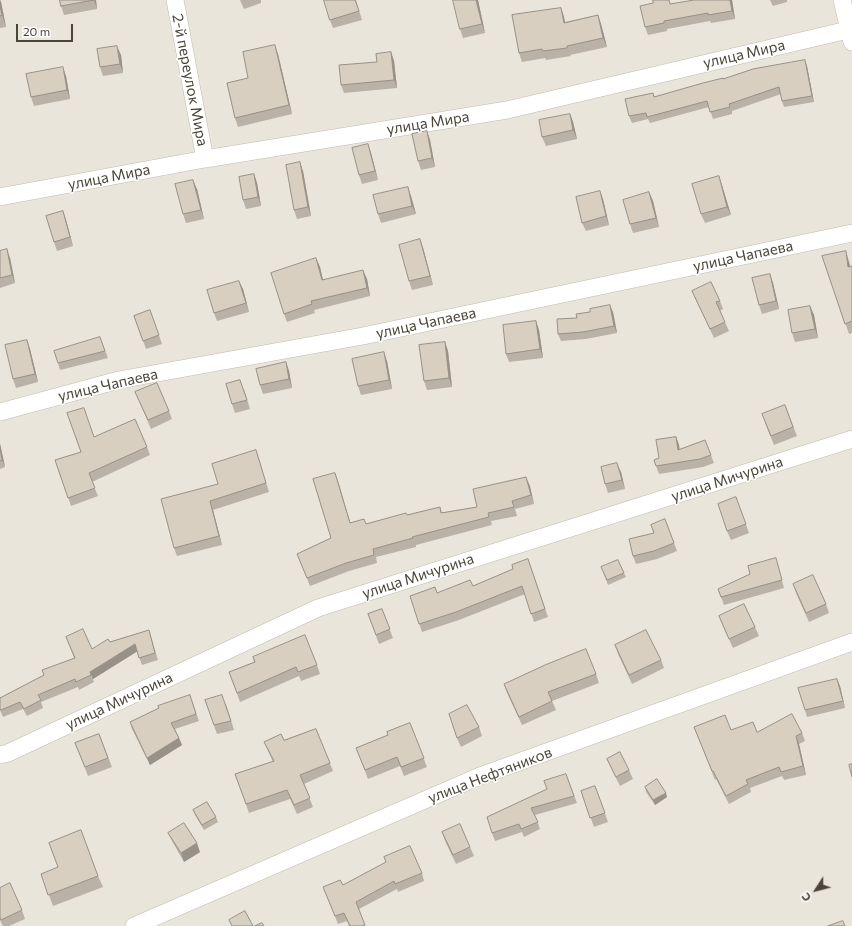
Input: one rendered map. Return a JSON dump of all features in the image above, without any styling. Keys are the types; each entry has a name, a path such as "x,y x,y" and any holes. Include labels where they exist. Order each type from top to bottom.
{"street":[{"name":"2-й переулок Мира","path":"175,0 205,159"},
{"path":"842,0 851,34"},
{"name":"улица Мира","path":"0,197 205,159 507,110 851,34"},
{"name":"улица Чапаева","path":"0,412 119,380 363,336 852,233"},
{"name":"улица Мичурина","path":"0,755 8,753 318,608 852,439"},
{"name":"улица Нефтяников","path":"134,926 480,776 852,642"}],"shaded area":[{"path":"0,0 852,0 852,926 0,926"}],"building":[{"path":"60,0 94,0 61,6"},
{"path":"324,0 355,0 359,11 330,20"},
{"path":"453,0 476,0 482,24 460,29"},
{"path":"653,0 669,0 670,4 694,0 730,0 732,11 708,15 708,13 664,21 664,23 645,27 640,6 653,3"},
{"path":"0,5 2,15 0,16"},
{"path":"561,8 564,23 598,15 603,38 567,46 567,48 543,51 542,49 519,53 512,15"},
{"path":"275,45 289,105 235,118 227,83 248,78 243,52"},
{"path":"117,46 120,64 100,67 97,49"},
{"path":"391,52 394,80 341,85 339,65 377,62 376,54"},
{"path":"805,60 812,96 782,101 779,87 729,104 730,107 710,112 707,101 647,117 646,113 629,116 625,99 653,93 654,97 723,79 753,69"},
{"path":"63,67 67,90 31,97 26,74"},
{"path":"570,114 573,130 542,137 539,120"},
{"path":"427,131 432,158 418,161 412,134"},
{"path":"368,144 375,171 359,175 352,148"},
{"path":"300,162 308,207 294,210 286,165"},
{"path":"254,174 258,197 243,200 239,177"},
{"path":"719,176 727,207 701,214 692,184"},
{"path":"193,180 201,210 183,214 175,184"},
{"path":"408,187 412,206 378,214 373,195"},
{"path":"600,191 606,216 582,223 576,197"},
{"path":"649,192 656,218 630,224 623,200"},
{"path":"63,211 70,237 54,242 46,216"},
{"path":"420,239 430,276 409,281 399,245"},
{"path":"7,249 12,275 0,278 0,251"},
{"path":"846,251 848,267 852,266 852,321 845,324 822,256"},
{"path":"316,258 322,280 363,270 367,288 311,301 312,304 284,314 271,273"},
{"path":"770,274 776,301 759,305 752,278"},
{"path":"239,281 246,303 214,313 207,290"},
{"path":"711,282 720,301 716,302 725,322 710,329 692,291"},
{"path":"610,305 614,326 583,332 558,334 557,319 577,318 576,314 590,312 590,309"},
{"path":"810,306 815,329 792,333 788,310"},
{"path":"150,310 159,335 143,341 134,316"},
{"path":"536,321 540,349 506,354 503,325"},
{"path":"100,337 105,351 58,363 54,351"},
{"path":"27,340 35,374 13,379 5,345"},
{"path":"445,342 449,378 424,381 419,345"},
{"path":"384,352 389,380 358,386 352,359"},
{"path":"286,362 289,379 260,385 256,369"},
{"path":"240,380 247,400 232,404 226,384"},
{"path":"157,383 169,411 148,420 135,392"},
{"path":"785,405 793,427 771,436 762,414"},
{"path":"84,408 94,437 135,419 147,447 89,473 95,488 68,498 55,460 81,452 67,413"},
{"path":"676,437 678,450 705,440 711,455 700,459 656,466 654,460 659,458 656,440"},
{"path":"0,448 2,460 0,461"},
{"path":"256,450 266,483 210,501 219,536 174,548 161,499 218,484 212,464"},
{"path":"617,463 622,480 605,484 601,467"},
{"path":"335,473 350,523 364,519 366,524 406,513 407,515 440,507 441,513 477,507 473,489 526,477 531,495 512,501 514,507 488,513 489,517 373,549 374,555 346,563 307,578 297,554 331,538 313,479"},
{"path":"736,497 746,524 727,531 718,504"},
{"path":"665,519 674,543 654,551 633,556 629,539 654,533 651,525"},
{"path":"776,558 782,580 721,597 718,589 750,574 748,566"},
{"path":"528,559 545,609 531,614 522,586 456,612 419,624 410,596 435,587 437,593 470,580 473,586 513,569 512,565"},
{"path":"618,560 624,573 607,580 601,567"},
{"path":"813,575 826,604 806,613 793,584"},
{"path":"744,604 755,627 729,639 719,616"},
{"path":"382,609 390,629 376,635 368,614"},
{"path":"83,629 92,649 108,639 110,642 149,630 155,653 139,658 135,644 90,672 91,675 76,682 75,679 38,695 41,700 24,709 20,702 1,710 0,709 0,698 44,675 42,670 75,658 66,637"},
{"path":"646,630 661,660 629,675 615,645"},
{"path":"305,635 317,665 298,672 296,667 237,693 229,672 255,662 253,657"},
{"path":"586,649 596,674 548,692 552,701 519,717 504,684 545,665"},
{"path":"837,679 843,701 805,710 798,688"},
{"path":"190,695 196,714 171,723 179,738 147,758 130,722 159,708 158,706"},
{"path":"222,695 231,721 214,725 205,700"},
{"path":"467,705 479,727 457,738 449,714"},
{"path":"792,714 802,733 796,736 803,766 781,772 779,767 746,780 748,784 726,796 712,771 694,727 725,715 731,730 753,722 757,732"},
{"path":"410,723 424,758 401,767 397,757 365,770 356,748 388,735 387,732"},
{"path":"316,729 330,763 300,775 310,798 294,805 287,790 246,804 235,774 274,761 264,742 281,734 284,740"},
{"path":"99,734 108,758 85,767 75,743"},
{"path":"620,752 629,770 616,777 607,759"},
{"path":"852,764 852,777 849,765"},
{"path":"566,774 574,796 531,808 538,822 521,829 519,824 492,833 487,817 547,789 544,781"},
{"path":"657,779 666,793 653,800 645,787"},
{"path":"595,786 605,813 590,818 581,791"},
{"path":"207,802 216,817 202,825 193,810"},
{"path":"184,823 197,843 181,853 168,833"},
{"path":"460,824 470,847 453,855 442,832"},
{"path":"81,830 98,876 48,895 41,874 58,867 49,843"},
{"path":"410,846 422,873 395,884 394,881 356,902 365,925 350,926 344,913 335,916 323,887 340,880 343,885 386,862 384,857"},
{"path":"10,883 22,910 1,920 0,888"},
{"path":"245,911 253,926 232,926 229,920"},
{"path":"843,921 845,926 828,926"},
{"path":"262,923 264,926 255,926"}]}
